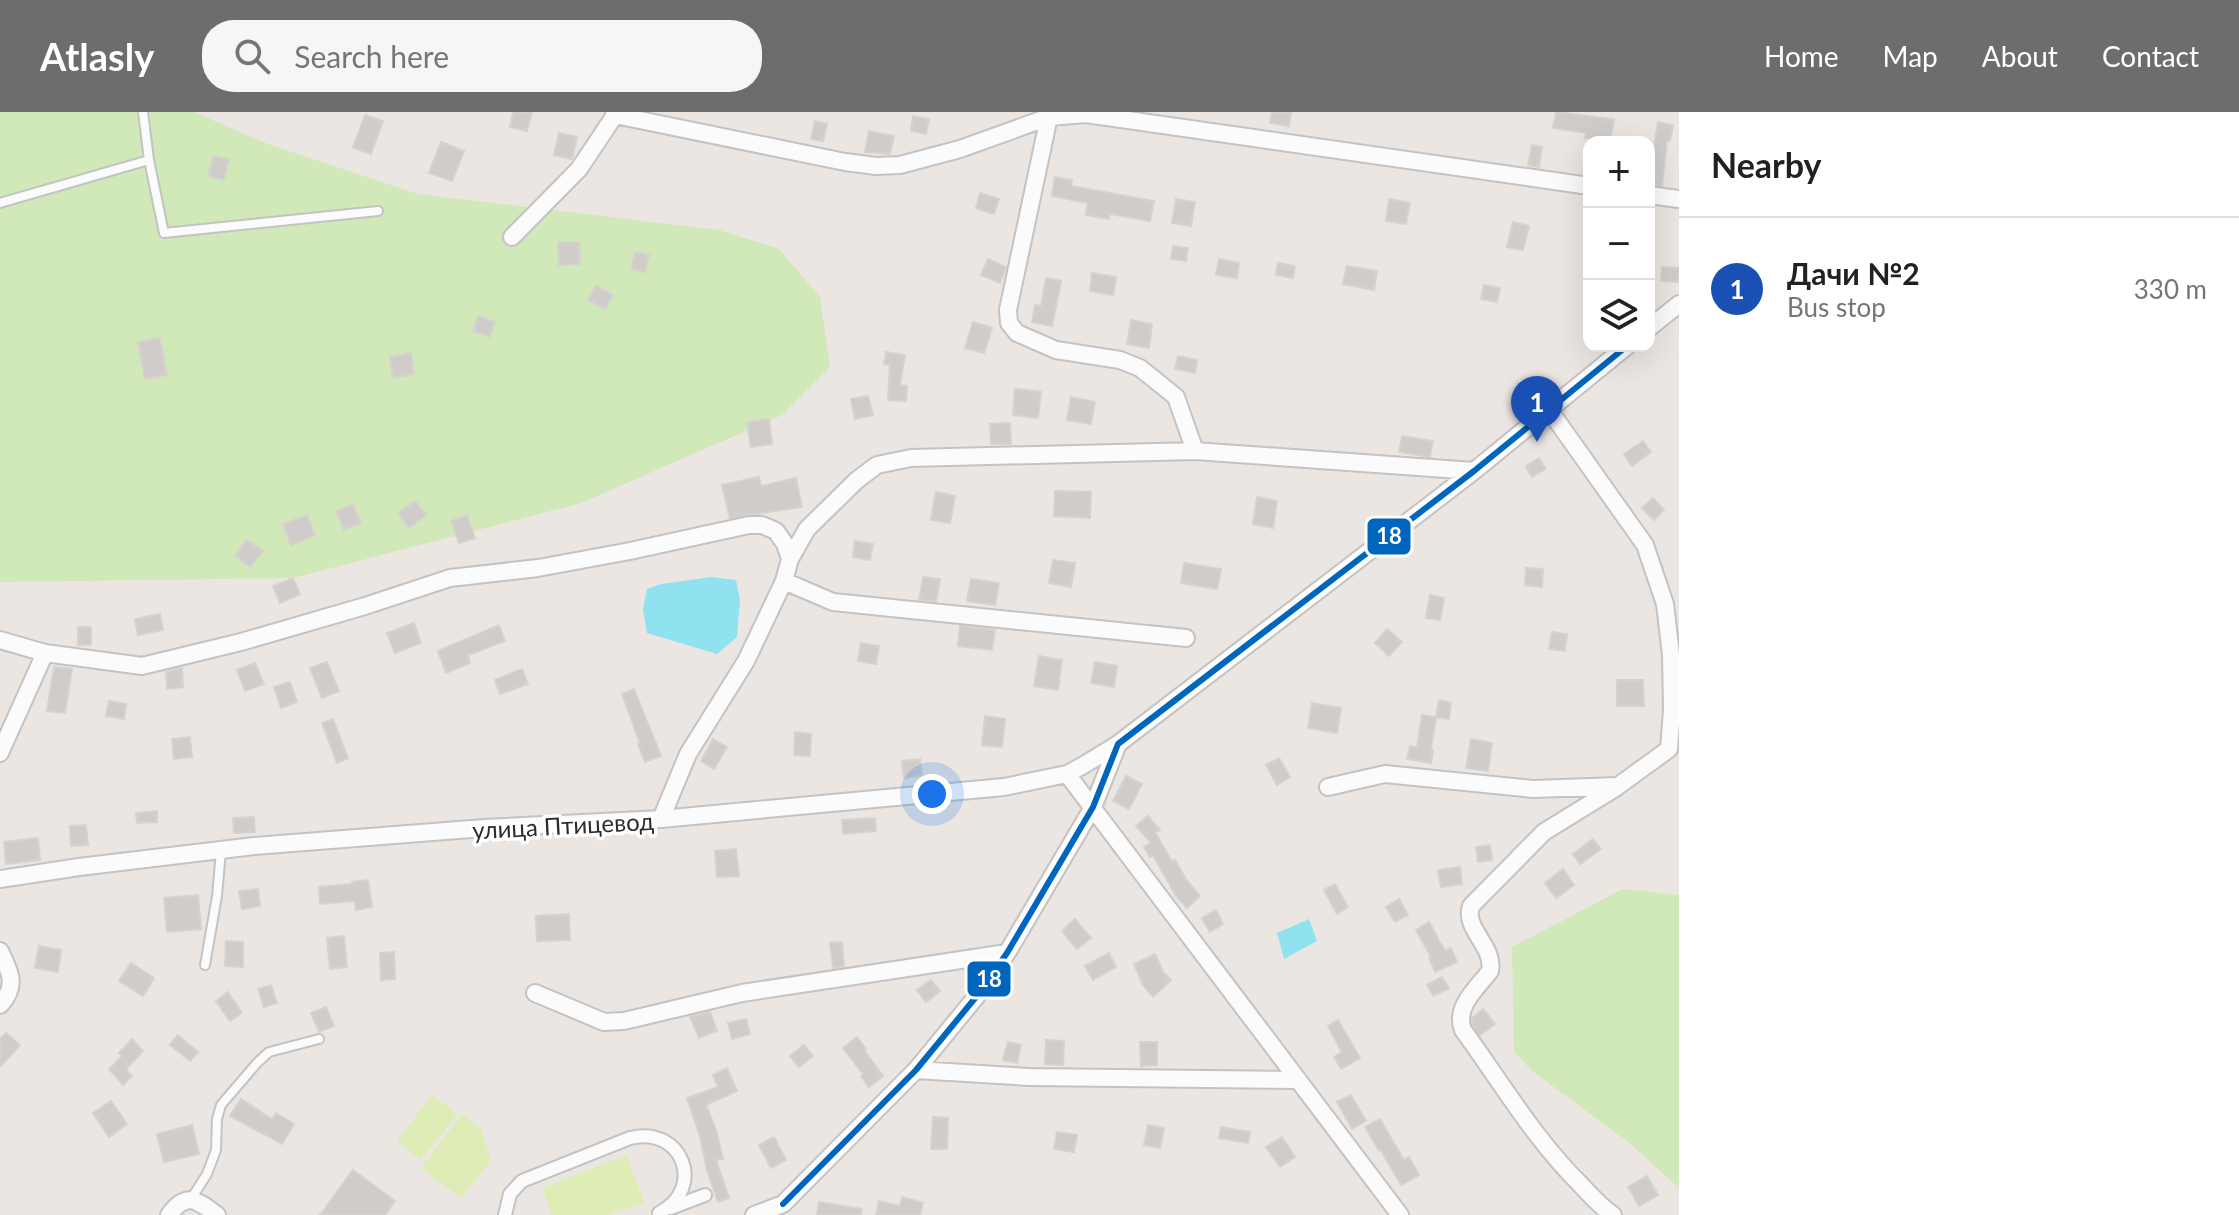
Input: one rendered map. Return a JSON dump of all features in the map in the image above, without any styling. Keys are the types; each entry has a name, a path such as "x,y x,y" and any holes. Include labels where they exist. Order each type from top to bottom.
{"street":[{"path":"512,237 579,169 614,114 876,166 900,165 960,149 1049,114 1086,114 1583,185"},
{"path":"1049,114 1008,310 1009,323 1017,333 1056,350 1120,360 1140,368 1176,397 1195,451"},
{"path":"1655,196 1679,199"},
{"path":"1655,323 1679,304"},
{"name":"улица Птицевод","path":"0,879 221,850 484,828 661,819 1004,787 1067,774 1118,744 1474,471 1620,352"},
{"path":"1550,411 1645,545 1665,604 1671,655 1674,749 1544,832 1471,906 1469,919 1492,963 1490,971 1461,1012 1460,1022 1564,1169 1613,1215"},
{"path":"661,819 688,754 746,661 784,581 790,559 807,529 857,480 877,465 911,458 1195,451 1474,471"},
{"path":"0,640 45,653 142,666 241,642 450,578 538,568 749,525 762,525 776,531 790,559"},
{"path":"784,581 833,602 1186,638"},
{"path":"0,753 45,653"},
{"path":"754,1215 783,1210 916,1070 976,997 1007,953 1093,807 1118,744"},
{"path":"1067,774 1400,1215"},
{"path":"1328,787 1385,774 1533,789 1618,786"},
{"path":"0,951 11,975 12,988 0,1005"},
{"path":"535,993 604,1022 624,1021 742,993 1007,953"},
{"path":"916,1070 1029,1077 1297,1080"},
{"path":"505,1215 510,1194 522,1181 630,1138 648,1135 672,1146 685,1169 680,1196 657,1214"},
{"path":"657,1214 705,1195"},
{"path":"169,1215 182,1201 191,1199 217,1215"}],"lane":[{"path":"143,112 164,233 378,211"},
{"path":"0,203 149,160"},
{"path":"205,965 221,850"},
{"path":"191,1199 207,1174 216,1150 217,1119 221,1105 269,1052 319,1039"}],"green space":[{"path":"0,112 194,112 265,143 418,194 719,230 779,249 820,297 830,367 782,415 581,503 293,578 0,582"},
{"path":"1623,889 1679,895 1679,1188 1628,1142 1531,1070 1514,1051 1512,947"},
{"path":"432,1095 457,1114 421,1160 397,1141"},
{"path":"462,1114 481,1129 491,1160 461,1198 421,1168"},
{"path":"626,1155 644,1202 609,1215 552,1215 542,1188"}],"water":[{"path":"711,577 736,580 740,600 737,637 717,654 647,633 643,609 647,589"},
{"path":"1309,919 1317,941 1284,959 1277,933"}],"building":[{"path":"513,112 532,112 527,131 510,127"},
{"path":"1272,112 1291,112 1289,126 1270,123"},
{"path":"1556,112 1614,119 1611,136 1585,136 1586,133 1553,128"},
{"path":"365,115 383,121 371,154 353,148"},
{"path":"913,116 929,119 926,134 911,131"},
{"path":"815,121 827,124 823,141 811,139"},
{"path":"1658,122 1673,125 1670,141 1667,141 1662,186 1655,185"},
{"path":"869,131 894,136 890,154 865,152"},
{"path":"559,133 577,137 572,159 554,155"},
{"path":"441,142 464,151 452,181 429,173"},
{"path":"1532,145 1542,147 1539,167 1528,165"},
{"path":"213,156 229,159 224,180 208,176"},
{"path":"1055,177 1072,180 1071,186 1154,201 1150,221 1110,214 1109,219 1086,215 1088,203 1052,196"},
{"path":"980,193 999,199 994,214 976,208"},
{"path":"1176,199 1195,202 1191,226 1172,223"},
{"path":"1389,199 1410,203 1406,224 1386,221"},
{"path":"1513,222 1529,226 1523,250 1507,247"},
{"path":"558,242 579,242 580,264 559,265"},
{"path":"1173,246 1188,248 1186,261 1171,259"},
{"path":"635,252 649,255 645,272 631,269"},
{"path":"988,259 1006,267 1000,283 981,275"},
{"path":"1219,259 1239,263 1237,278 1216,275"},
{"path":"1278,263 1295,266 1293,278 1276,275"},
{"path":"1347,266 1377,271 1374,290 1343,284"},
{"path":"1662,267 1679,268 1679,282 1661,281"},
{"path":"1092,273 1116,277 1113,295 1090,291"},
{"path":"1046,278 1061,281 1052,326 1032,322 1035,305 1041,306"},
{"path":"1484,285 1500,288 1497,302 1481,299"},
{"path":"596,286 613,295 605,309 588,300"},
{"path":"478,316 495,322 490,337 473,331"},
{"path":"1131,320 1152,324 1149,348 1127,344"},
{"path":"973,322 992,328 984,353 965,348"},
{"path":"160,338 167,375 145,379 138,342"},
{"path":"886,352 905,355 900,385 907,386 906,401 888,400 890,365 884,364"},
{"path":"411,353 414,374 393,378 390,357"},
{"path":"1178,356 1197,360 1195,373 1175,369"},
{"path":"1015,389 1041,392 1038,418 1013,415"},
{"path":"868,396 873,415 855,419 851,399"},
{"path":"1071,397 1095,402 1091,424 1067,420"},
{"path":"769,419 772,444 751,447 747,422"},
{"path":"1010,423 1011,444 991,444 990,424"},
{"path":"1402,436 1433,441 1430,457 1399,452"},
{"path":"1643,441 1651,452 1632,466 1624,454"},
{"path":"1539,458 1546,469 1532,477 1526,466"},
{"path":"759,477 761,486 796,478 802,507 730,518 722,485"},
{"path":"1055,491 1091,492 1090,518 1054,516"},
{"path":"936,492 955,496 950,523 931,520"},
{"path":"1257,497 1277,501 1273,528 1253,524"},
{"path":"1653,498 1664,510 1654,520 1642,508"},
{"path":"415,501 426,515 409,528 398,513"},
{"path":"353,504 361,523 344,530 336,511"},
{"path":"307,515 315,535 291,545 283,524"},
{"path":"467,515 475,538 459,543 451,521"},
{"path":"247,540 263,551 250,567 235,555"},
{"path":"855,541 873,544 870,560 853,557"},
{"path":"1053,560 1075,563 1071,587 1049,583"},
{"path":"1184,563 1221,569 1217,589 1181,583"},
{"path":"1526,568 1543,569 1542,587 1525,585"},
{"path":"923,577 940,579 936,601 919,600"},
{"path":"293,578 300,594 280,603 273,586"},
{"path":"971,579 999,583 995,605 967,601"},
{"path":"1430,595 1444,598 1440,620 1426,618"},
{"path":"160,614 163,630 138,635 135,619"},
{"path":"414,623 421,643 395,653 387,633"},
{"path":"499,625 505,641 468,655 470,663 446,673 438,651"},
{"path":"960,626 995,630 992,650 958,646"},
{"path":"78,627 91,627 91,645 78,645"},
{"path":"1387,629 1402,642 1389,656 1375,643"},
{"path":"1552,632 1567,634 1565,651 1549,649"},
{"path":"861,643 879,646 876,664 858,661"},
{"path":"1039,656 1062,660 1058,690 1034,686"},
{"path":"327,662 339,691 322,698 310,668"},
{"path":"1095,662 1117,666 1114,687 1091,683"},
{"path":"255,663 264,684 245,691 237,670"},
{"path":"54,667 72,669 65,713 47,711"},
{"path":"182,668 183,687 167,689 166,672"},
{"path":"522,669 528,684 500,694 495,680"},
{"path":"1617,680 1643,680 1644,706 1617,706"},
{"path":"290,682 297,702 281,708 274,687"},
{"path":"634,689 661,756 645,762 622,694"},
{"path":"1439,700 1451,703 1449,719 1436,717"},
{"path":"109,701 126,704 124,719 106,716"},
{"path":"1312,703 1341,708 1337,733 1308,728"},
{"path":"1422,715 1436,717 1431,763 1407,759 1410,746 1417,747"},
{"path":"985,716 1005,719 1002,747 982,745"},
{"path":"333,719 348,758 337,763 322,723"},
{"path":"795,732 811,734 810,756 794,755"},
{"path":"190,737 192,757 174,759 172,739"},
{"path":"713,739 727,747 714,769 701,761"},
{"path":"1471,739 1492,743 1488,771 1466,768"},
{"path":"1279,758 1290,777 1277,785 1266,765"},
{"path":"920,759 922,775 904,778 902,761"},
{"path":"1126,776 1142,784 1129,809 1113,801"},
{"path":"157,811 157,822 137,823 136,813"},
{"path":"1148,816 1160,830 1155,832 1172,862 1175,860 1200,896 1187,908 1176,896 1153,855 1150,857 1144,847 1151,843 1136,826"},
{"path":"254,817 255,832 234,833 233,818"},
{"path":"875,818 876,831 843,834 842,820"},
{"path":"86,825 88,845 71,846 70,826"},
{"path":"38,838 40,860 6,864 4,842"},
{"path":"1593,839 1601,849 1580,864 1573,854"},
{"path":"1490,845 1492,860 1478,862 1476,847"},
{"path":"736,849 739,876 717,877 715,851"},
{"path":"1460,867 1462,884 1441,887 1438,870"},
{"path":"1563,869 1574,885 1556,898 1545,883"},
{"path":"368,880 372,907 356,910 355,901 320,904 319,887"},
{"path":"1335,884 1348,907 1337,914 1324,890"},
{"path":"258,889 260,906 242,909 239,891"},
{"path":"198,895 201,929 167,932 164,898"},
{"path":"1399,899 1408,915 1395,922 1386,907"},
{"path":"1216,910 1223,924 1210,932 1202,918"},
{"path":"569,914 570,940 537,941 536,916"},
{"path":"1075,919 1091,938 1077,949 1062,931"},
{"path":"1429,922 1445,951 1451,948 1457,962 1435,972 1431,957 1416,930"},
{"path":"344,936 347,967 330,969 327,938"},
{"path":"226,941 243,942 243,967 225,966"},
{"path":"842,942 844,966 833,968 830,943"},
{"path":"39,946 61,950 58,972 35,968"},
{"path":"394,952 395,979 381,980 380,953"},
{"path":"1109,953 1116,967 1093,980 1085,966"},
{"path":"1155,954 1163,972 1171,980 1153,997 1143,985 1134,964"},
{"path":"131,963 154,978 143,996 119,981"},
{"path":"1442,977 1449,988 1433,996 1427,985"},
{"path":"931,980 940,991 926,1002 917,990"},
{"path":"271,985 277,1003 264,1007 258,989"},
{"path":"228,992 242,1013 230,1021 216,1001"},
{"path":"326,1007 334,1026 319,1032 311,1013"},
{"path":"1483,1009 1495,1024 1480,1035 1472,1018"},
{"path":"710,1012 717,1031 699,1038 690,1017"},
{"path":"746,1019 750,1034 732,1039 728,1023"},
{"path":"1338,1020 1360,1058 1341,1069 1334,1057 1342,1052 1328,1026"},
{"path":"6,1033 20,1045 0,1067 0,1039"},
{"path":"178,1035 198,1052 190,1061 170,1045"},
{"path":"857,1037 883,1076 869,1087 843,1048"},
{"path":"132,1039 143,1051 126,1069 132,1076 123,1085 109,1069 122,1056 119,1053"},
{"path":"1046,1040 1064,1041 1063,1065 1045,1064"},
{"path":"1008,1042 1021,1045 1017,1063 1003,1060"},
{"path":"1140,1042 1157,1042 1157,1065 1141,1066"},
{"path":"804,1045 813,1056 799,1067 790,1056"},
{"path":"727,1068 737,1091 706,1105 716,1130 723,1159 716,1160 729,1198 718,1202 687,1098 718,1087 713,1075"},
{"path":"1351,1095 1366,1121 1352,1129 1337,1102"},
{"path":"241,1099 272,1119 276,1113 294,1124 282,1144 230,1116"},
{"path":"111,1101 127,1124 109,1137 93,1113"},
{"path":"933,1117 948,1118 947,1149 931,1149"},
{"path":"1380,1119 1404,1160 1409,1157 1419,1175 1401,1185 1365,1127"},
{"path":"192,1125 199,1154 164,1162 157,1134"},
{"path":"1148,1125 1164,1128 1160,1148 1144,1145"},
{"path":"1221,1127 1250,1132 1248,1143 1219,1138"},
{"path":"1057,1132 1077,1135 1074,1152 1054,1149"},
{"path":"774,1137 786,1160 771,1168 759,1145"},
{"path":"1282,1137 1295,1157 1280,1167 1266,1147"},
{"path":"353,1170 395,1201 385,1215 320,1215"},
{"path":"1647,1176 1658,1195 1639,1206 1628,1187"},
{"path":"902,1197 923,1203 920,1215 876,1215 879,1201 900,1206"},
{"path":"819,1202 862,1209 861,1215 817,1215"}],"transit line":[{"name":"18","path":"783,1204 916,1070 976,997 1007,953 1093,807 1118,744 1474,471 1620,352"}],"place":[{"name":"Дачи №2","path":"1537,442"}]}
